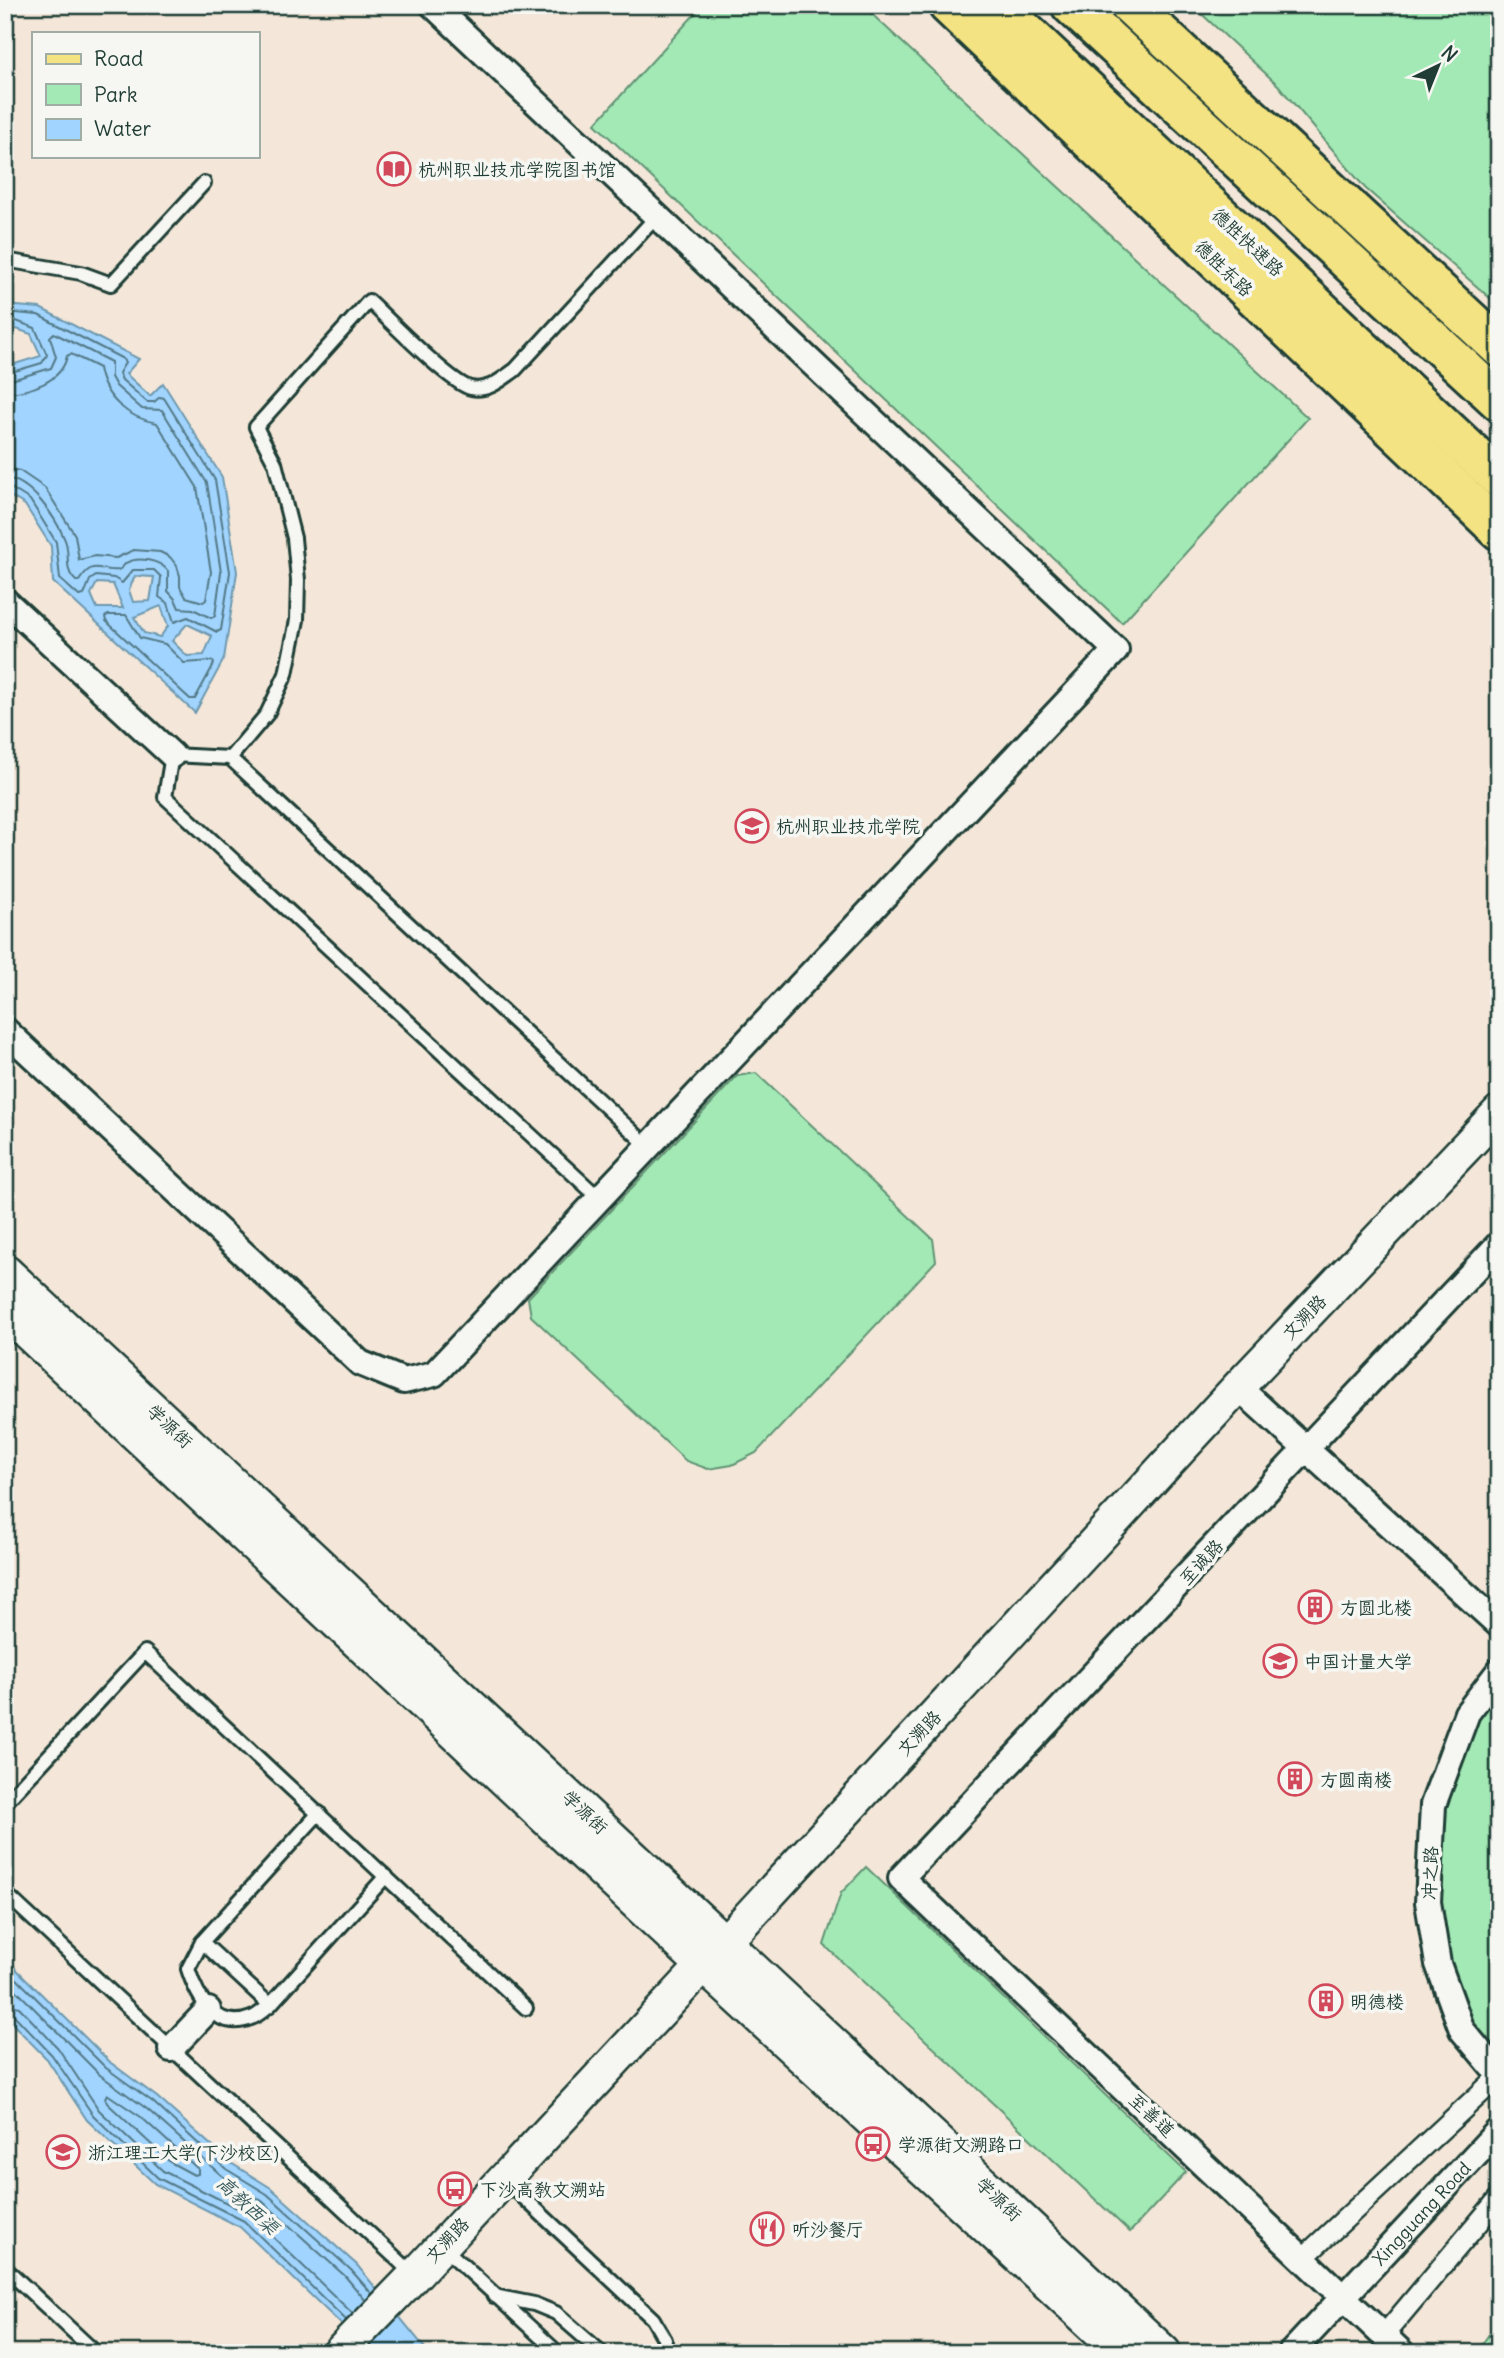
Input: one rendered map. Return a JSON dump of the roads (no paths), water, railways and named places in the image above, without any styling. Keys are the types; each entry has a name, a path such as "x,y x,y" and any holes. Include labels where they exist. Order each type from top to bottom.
{"main road":[{"name":"德胜东路","path":"948,5 1499,530"},
{"name":"德胜快速路","path":"997,5 1499,478"},
{"path":"1071,5 1499,401"},
{"path":"1102,5 1186,85 1259,179"},
{"path":"1130,5 1499,347"},
{"name":"学源街","path":"5,1273 715,1954 1125,2353"},
{"name":"学源街","path":"5,1310 715,1954 1163,2353"}],"street":[{"path":"5,1030 360,1363 404,1381 434,1374 1116,650 433,5"},
{"path":"9,611 172,755"},
{"name":"文溯路","path":"342,2349 505,2179 1238,1387 1499,1112"},
{"name":"至诚路","path":"901,1878 1499,1244"},
{"path":"1238,1387 1499,1625"},
{"name":"冲之路","path":"1499,1671 1467,1713 1433,1805 1428,1902 1438,1964 1462,2030 1499,2075"},
{"name":"至善道","path":"901,1878 1402,2353"},
{"path":"171,2049 208,2010"},
{"path":"1303,2258 1499,2075"},
{"name":"Xingguang Road","path":"1291,2353 1499,2130"},
{"path":"1384,2335 1499,2198"}],"lane":[{"path":"5,260 81,273 111,284 204,183"},
{"path":"230,758 267,714 286,674 297,620 298,580 294,538 275,463 256,427 369,300 452,379 472,388 494,385 514,370 657,216"},
{"path":"599,1198 165,797 172,755 230,758 648,1146"},
{"path":"5,1804 145,1651 526,2008"},
{"path":"319,1813 202,1942 188,1969 195,1991 208,2010 232,2022 252,2018 270,2005 386,1876"},
{"path":"5,1893 414,2276"},
{"path":"202,1942 270,2005"},
{"path":"505,2179 653,2319 665,2340 660,2353"},
{"path":"442,2246 558,2353"},
{"path":"5,2268 96,2353"},
{"path":"494,2296 534,2304 556,2312 602,2353"}],"water":[{"path":"5,305 40,308 139,359 126,374 150,396 163,383 222,477 237,572 224,659 195,713 53,582 51,546 25,505 5,493 5,367 41,356 31,334 5,325","holes":["135,576 154,577 150,601 133,602 129,590","97,583 113,584 123,608 97,608 91,594","161,606 168,626 160,637 144,633 134,617","187,624 212,636 204,655 187,656 172,641"]},
{"name":"高教西渠","path":"5,1958 111,2063 157,2097 231,2163 271,2188 357,2265 429,2353 371,2353 240,2227 155,2184 87,2120 47,2059 5,2016"}],"place":[{"name":"杭州职业技术学院图书馆","path":"394,169"},
{"name":"杭州职业技术学院","path":"752,826"},
{"name":"方圆北楼","path":"1315,1607"},
{"name":"中国计量大学","path":"1280,1661"},
{"name":"方圆南楼","path":"1295,1779"},
{"name":"明德楼","path":"1326,2001"},
{"name":"学源街文溯路口","path":"873,2144"},
{"name":"浙江理工大学(下沙校区)","path":"63,2152"},
{"name":"下沙高教文溯站","path":"455,2189"},
{"name":"听沙餐厅","path":"767,2229"}]}
